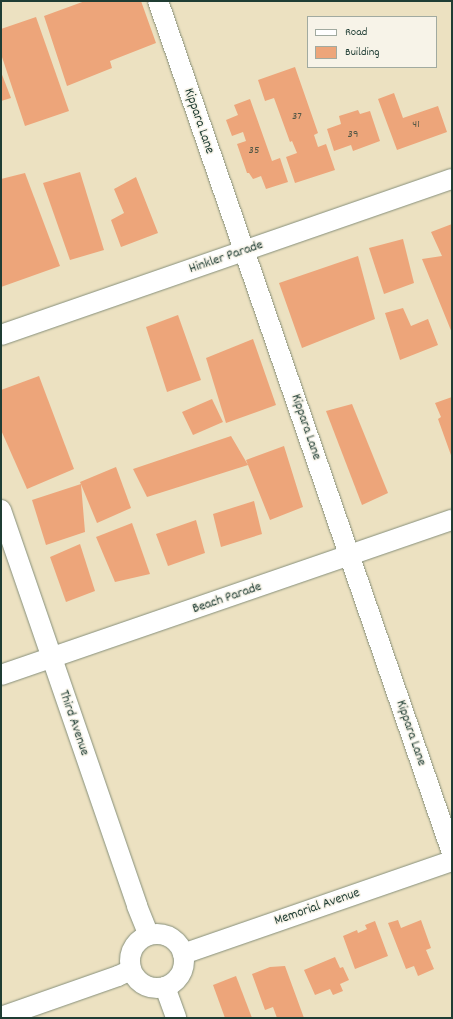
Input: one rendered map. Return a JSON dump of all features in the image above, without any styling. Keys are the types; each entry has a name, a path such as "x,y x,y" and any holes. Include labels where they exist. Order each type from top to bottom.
{"street":[{"name":"Kippara Lane","path":"158,1 452,853"},
{"name":"Hinkler Parade","path":"1,335 452,179"},
{"name":"Third Avenue","path":"1,510 148,935"},
{"name":"Beach Parade","path":"1,675 452,520"},
{"name":"Memorial Avenue","path":"183,954 452,861"},
{"path":"148,935 166,935 180,945 183,954 185,962 179,978 173,984 165,988 156,989 148,987 134,977 130,970 129,961 132,949 141,939 148,935"},
{"path":"1,1017 118,976 130,970"},
{"path":"165,988 176,1018"}],"building":[{"path":"85,1 141,1 156,43 110,61 112,68 67,86 44,16"},
{"path":"36,17 69,111 25,126 1,54 1,29"},
{"path":"295,67 318,133 314,135 318,147 326,144 335,170 295,183 286,157 297,153 292,141 290,142 274,98 265,101 258,80"},
{"path":"1,72 11,98 1,101"},
{"path":"394,93 403,118 438,106 447,132 397,150 378,99"},
{"path":"250,99 272,161 280,158 288,182 266,189 261,176 253,179 249,173 247,173 237,144 246,141 243,132 232,136 226,120 238,115 234,105"},
{"path":"358,110 360,114 370,111 380,141 353,151 351,145 334,151 327,129 341,124 339,116"},
{"path":"80,172 104,250 70,260 43,183"},
{"path":"25,173 60,266 1,287 1,179"},
{"path":"136,177 158,233 121,247 111,220 124,213 114,189"},
{"path":"452,224 452,333 422,259 442,256 431,232"},
{"path":"403,239 414,283 384,294 369,248"},
{"path":"358,256 375,319 302,348 279,283"},
{"path":"403,308 411,326 428,319 438,345 400,360 385,313"},
{"path":"178,315 201,380 167,392 146,327"},
{"path":"253,339 276,405 226,423 206,358"},
{"path":"39,376 74,469 27,489 1,430 1,390"},
{"path":"452,397 452,458 438,419 441,417 435,403"},
{"path":"212,399 223,422 193,435 182,412"},
{"path":"352,404 388,493 362,505 326,411"},
{"path":"231,436 248,465 147,497 133,469"},
{"path":"284,446 303,507 270,520 246,460"},
{"path":"116,467 131,508 97,523 80,482"},
{"path":"81,484 85,532 46,545 32,500"},
{"path":"254,501 262,534 221,547 213,514"},
{"path":"196,520 205,553 168,566 156,534"},
{"path":"132,523 150,574 115,582 96,537"},
{"path":"80,544 95,591 66,602 50,557"},
{"path":"398,920 401,928 421,920 431,948 426,950 434,969 418,976 414,966 406,969 388,923"},
{"path":"375,921 388,956 355,969 343,936 357,930 358,933 367,929 365,925"},
{"path":"335,957 340,968 343,967 349,980 340,984 343,991 333,995 330,989 315,995 304,970"},
{"path":"285,966 304,1018 277,1018 273,1007 265,1010 252,974 270,967"},
{"path":"236,976 252,1018 225,1018 213,985"}]}
